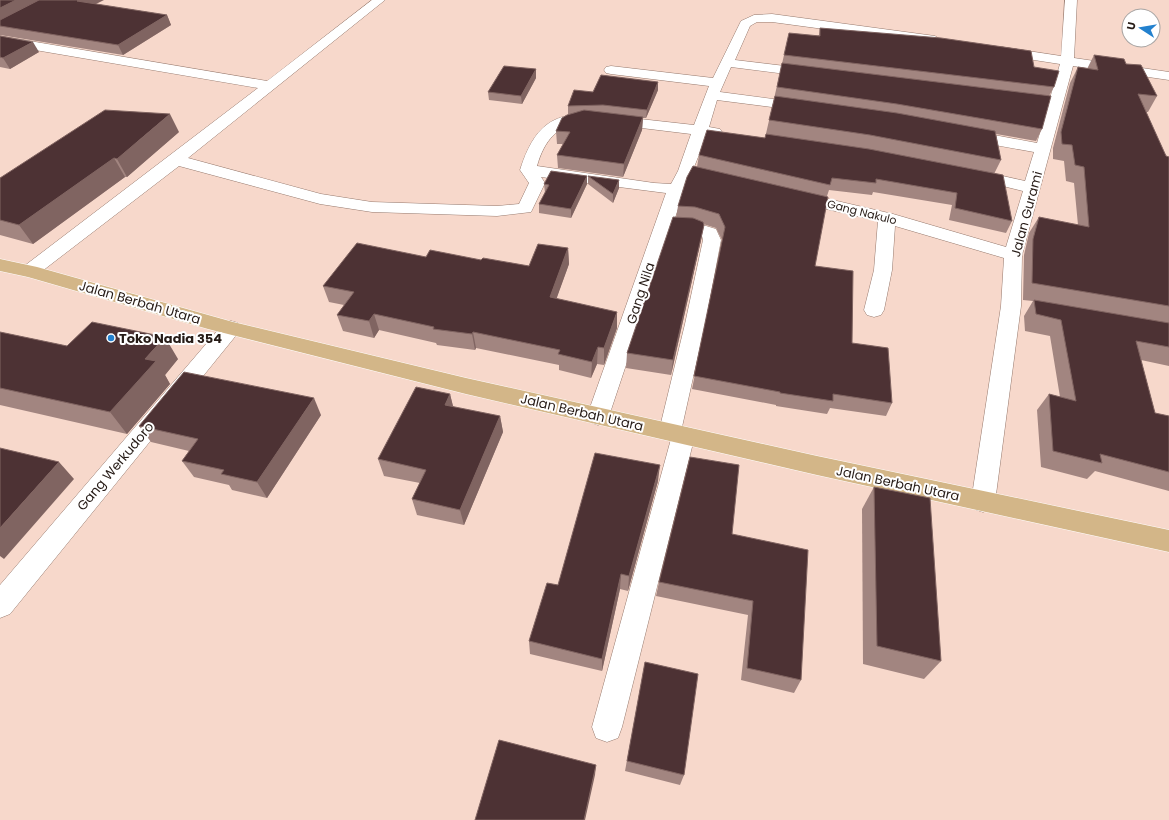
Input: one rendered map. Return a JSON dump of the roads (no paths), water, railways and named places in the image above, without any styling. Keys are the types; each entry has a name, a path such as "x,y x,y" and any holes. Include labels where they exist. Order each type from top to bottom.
{"main road":[{"name":"Jalan Berbah Utara","path":"0,265 30,271 231,328 598,416 983,502 1169,541"}],"street":[{"path":"30,271 176,160 379,0"},
{"name":"Jalan Gurami","path":"983,502 1019,307 1013,255 1043,149 1048,103 1067,62 1071,0"},
{"name":"Gang Nila","path":"598,416 662,225 676,189 694,173 701,130 716,89 745,24 754,19 772,18 885,32 950,43"},
{"path":"0,40 270,86"},
{"path":"992,50 1169,76"},
{"path":"728,63 823,75"},
{"path":"612,70 814,109"},
{"path":"176,160 320,198 393,209 497,211 525,208 537,183 528,170 532,155 544,135 556,124 570,117 584,116 732,135"},
{"path":"950,132 1043,149"},
{"path":"528,170 654,188 676,189"},
{"path":"962,172 1033,188"},
{"name":"Gang Nakulo","path":"779,193 887,218 1013,255"},
{"path":"874,310 883,270 887,218"},
{"path":"606,728 677,433 698,310 712,240 710,233 704,230 662,225"},
{"name":"Gang Werkudoro","path":"0,604 231,328"}],"place":[{"name":"Toko Nadia 354","path":"111,338"}]}
